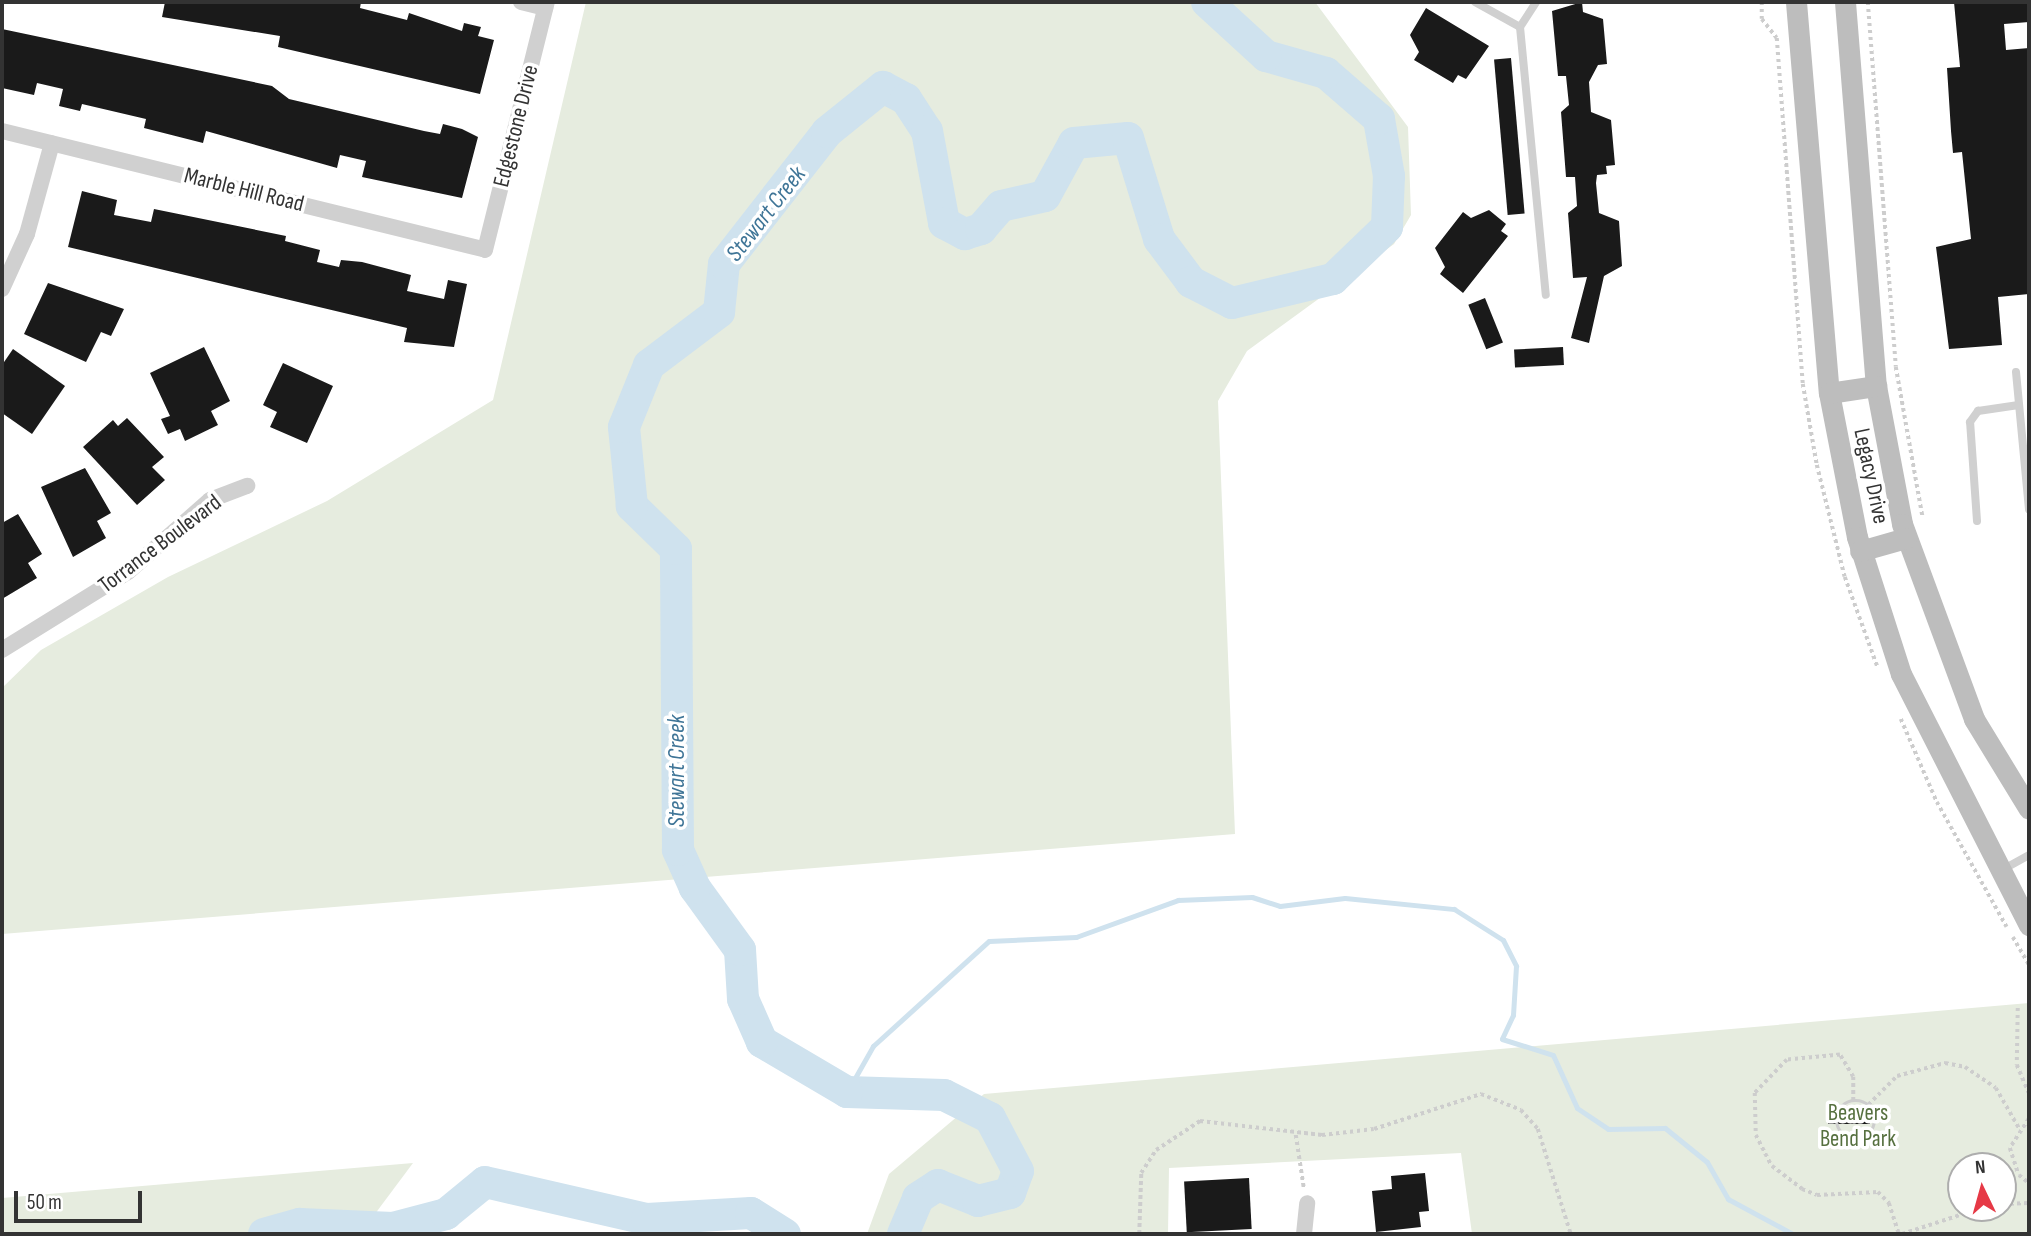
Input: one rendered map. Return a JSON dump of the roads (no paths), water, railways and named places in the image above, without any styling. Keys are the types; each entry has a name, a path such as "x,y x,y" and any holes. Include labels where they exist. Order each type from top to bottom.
{"main road":[{"name":"Legacy Drive","path":"1796,2 1829,393 1860,551 1901,674 1999,871 2029,925"},
{"name":"Legacy Drive","path":"1845,2 1876,386 1906,538 1974,719 2029,809"},
{"path":"1829,393 1876,386"},
{"path":"1860,551 1906,538"}],"street":[{"path":"520,2 546,5"},
{"name":"Edgestone Drive","path":"485,250 546,5"},
{"name":"Marble Hill Road","path":"2,131 485,250"},
{"path":"2,289 30,227 52,143"},
{"name":"Torrance Boulevard","path":"2,650 128,572 210,500 247,486"},
{"path":"1304,1234 1307,1203"}],"lane":[{"path":"1475,2 1520,27"},
{"path":"1536,2 1520,27 1546,295"},
{"path":"2016,372 2029,509"},
{"path":"1977,521 1973,415 2019,405"},
{"path":"1999,871 2029,855"}],"waterway":[{"name":"Stewart Creek","path":"903,1234 918,1198 938,1185 978,1201 1010,1193 1018,1171 990,1118 944,1095 847,1092 762,1042 743,999 740,950 695,888 678,850 676,549 632,506 624,427 649,365 719,312 724,264 827,132 883,87 906,99 927,131 944,223 965,234 981,229 1001,206 1045,196 1074,143 1128,138 1159,239 1191,282 1232,303 1333,279 1387,227 1389,176 1379,119 1326,73 1266,56 1207,2"},
{"path":"847,1092 873,1046 989,941 1076,937 1178,900 1252,897 1280,906 1345,898 1454,909 1503,940 1516,966 1513,1015 1502,1039 1553,1055 1577,1108 1608,1129 1665,1128 1707,1162 1728,1199 1793,1234"},
{"name":"Stewart Creek","path":"264,1234 300,1224 393,1228 446,1214 485,1182 647,1219 751,1213 785,1234"}],"park label":[{"name":"Beavers Bend Park","path":"1858,1126"}]}
